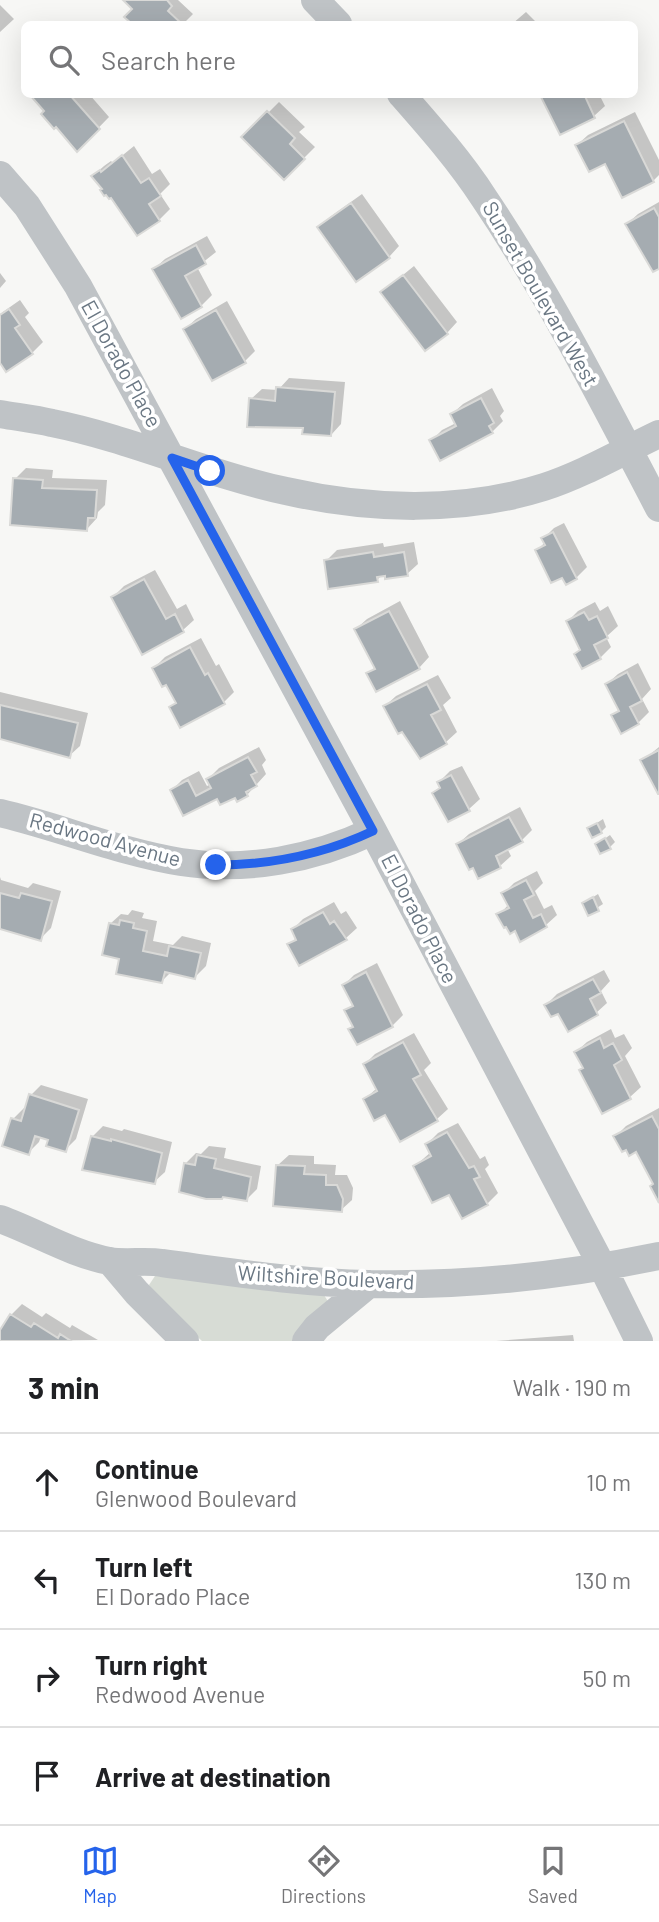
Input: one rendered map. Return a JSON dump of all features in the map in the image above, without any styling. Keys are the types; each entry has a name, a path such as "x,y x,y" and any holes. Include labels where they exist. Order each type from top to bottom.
{"street":[{"path":"315,0 335,21"},
{"name":"Sunset Boulevard West","path":"404,98 483,196 546,300 659,508"},
{"name":"El Dorado Place","path":"0,175 27,206 78,286 373,831 639,1341"},
{"path":"0,414 54,423 285,491 335,501 404,505 478,500 541,488 573,477 659,434"},
{"name":"Redwood Avenue","path":"0,813 147,855 216,865 287,859 348,843 373,831"},
{"name":"Wiltshire Boulevard","path":"0,1219 110,1261 154,1261 279,1278 369,1284 489,1282 603,1268 659,1256"},
{"path":"110,1261 136,1293 185,1341"},
{"path":"306,1341 317,1327 369,1284"}],"shaded area":[{"path":"157,1273 324,1295 329,1303 296,1341 202,1341 155,1298 149,1285"}],"building":[{"path":"123,0 167,0 172,6 168,11 179,21 129,21 124,17 132,9"},
{"path":"33,98 73,98 100,129 77,152 41,114 44,111"},
{"path":"542,98 586,98 595,118 560,135"},
{"path":"267,111 295,138 290,144 305,159 284,180 241,137"},
{"path":"624,121 654,182 622,198 605,164 589,172 575,145"},
{"path":"122,155 141,183 149,178 161,196 149,204 160,221 137,236 111,198 104,196 100,190 102,189 91,176 100,170 101,172"},
{"path":"351,203 390,258 356,282 317,227"},
{"path":"654,208 659,217 659,269 653,272 625,224"},
{"path":"196,245 206,264 185,276 202,307 181,319 152,269"},
{"path":"403,275 448,334 425,351 380,292"},
{"path":"9,309 20,325 15,328 33,354 6,372 0,363 0,315"},
{"path":"216,310 246,363 212,381 183,329"},
{"path":"276,387 335,392 331,436 302,434 303,428 247,427 249,398 275,401"},
{"path":"481,398 494,423 489,426 493,433 440,461 429,440 456,426 450,414"},
{"path":"13,478 43,480 42,488 97,490 95,518 88,518 87,531 10,525"},
{"path":"553,532 577,579 566,585 562,578 551,583 535,550 545,545 541,538"},
{"path":"373,552 374,557 404,552 408,576 385,579 385,576 377,577 378,582 328,589 324,560"},
{"path":"144,579 166,619 175,614 184,632 142,655 111,597"},
{"path":"389,611 420,669 376,692 366,673 375,669 354,629"},
{"path":"584,612 589,620 597,616 608,638 594,645 601,659 582,669 574,654 580,650 566,621"},
{"path":"190,647 225,704 180,728 169,707 176,703 166,685 162,687 152,668"},
{"path":"627,672 642,701 630,707 639,724 621,734 611,715 619,711 605,684"},
{"path":"427,684 441,710 431,715 447,744 420,759 402,732 398,734 383,706"},
{"path":"0,705 78,723 70,758 0,739"},
{"path":"659,750 659,794 658,794 640,760"},
{"path":"248,757 257,772 251,775 257,786 246,792 248,796 237,802 235,798 220,805 217,799 183,816 170,790 188,780 196,796 211,788 206,779"},
{"path":"451,775 470,811 448,822 432,793 440,788 437,782"},
{"path":"509,817 523,842 496,856 501,868 478,879 473,868 469,870 456,844"},
{"path":"597,823 602,833 592,838 587,828"},
{"path":"605,838 611,849 600,854 595,844"},
{"path":"526,880 534,895 524,900 533,918 541,914 547,927 520,942 515,931 510,934 496,914 509,908 501,893"},
{"path":"0,893 19,898 21,893 52,901 41,941 0,929"},
{"path":"593,897 599,911 588,916 582,903"},
{"path":"323,912 330,924 334,921 347,940 299,966 287,944 296,940 291,929"},
{"path":"120,920 134,923 133,928 147,931 143,951 167,956 169,946 201,953 195,979 165,972 162,983 116,974 119,959 102,955 109,923 119,925"},
{"path":"366,972 393,1027 357,1045 348,1029 353,1027 344,1010 353,1006 342,985"},
{"path":"593,979 601,993 590,999 598,1015 568,1032 558,1014 551,1017 544,1005"},
{"path":"600,1038 604,1048 613,1043 622,1060 614,1065 631,1099 602,1114 579,1070 583,1068 574,1052"},
{"path":"403,1042 421,1075 413,1079 438,1121 400,1142 385,1115 374,1121 363,1099 377,1091 363,1064"},
{"path":"29,1094 79,1110 66,1152 46,1146 48,1140 35,1136 29,1155 2,1146 11,1118 21,1121"},
{"path":"652,1116 659,1129 659,1203 650,1186 653,1184 636,1152 629,1156 626,1150 622,1152 613,1136"},
{"path":"447,1132 469,1168 474,1166 480,1177 474,1179 488,1205 462,1219 449,1195 432,1203 413,1166 431,1156 425,1144"},
{"path":"91,1136 162,1153 155,1184 82,1170"},
{"path":"197,1155 216,1159 214,1168 251,1177 247,1201 223,1197 206,1199 179,1192 184,1163 195,1165"},
{"path":"276,1165 305,1166 304,1174 326,1175 326,1185 337,1185 343,1199 342,1212 273,1206"},
{"path":"10,1314 31,1327 34,1323 58,1338 60,1334 71,1341 0,1341 0,1330"}],"route":[{"path":"210,471 172,458 373,831 348,843 287,859 216,865"}]}
